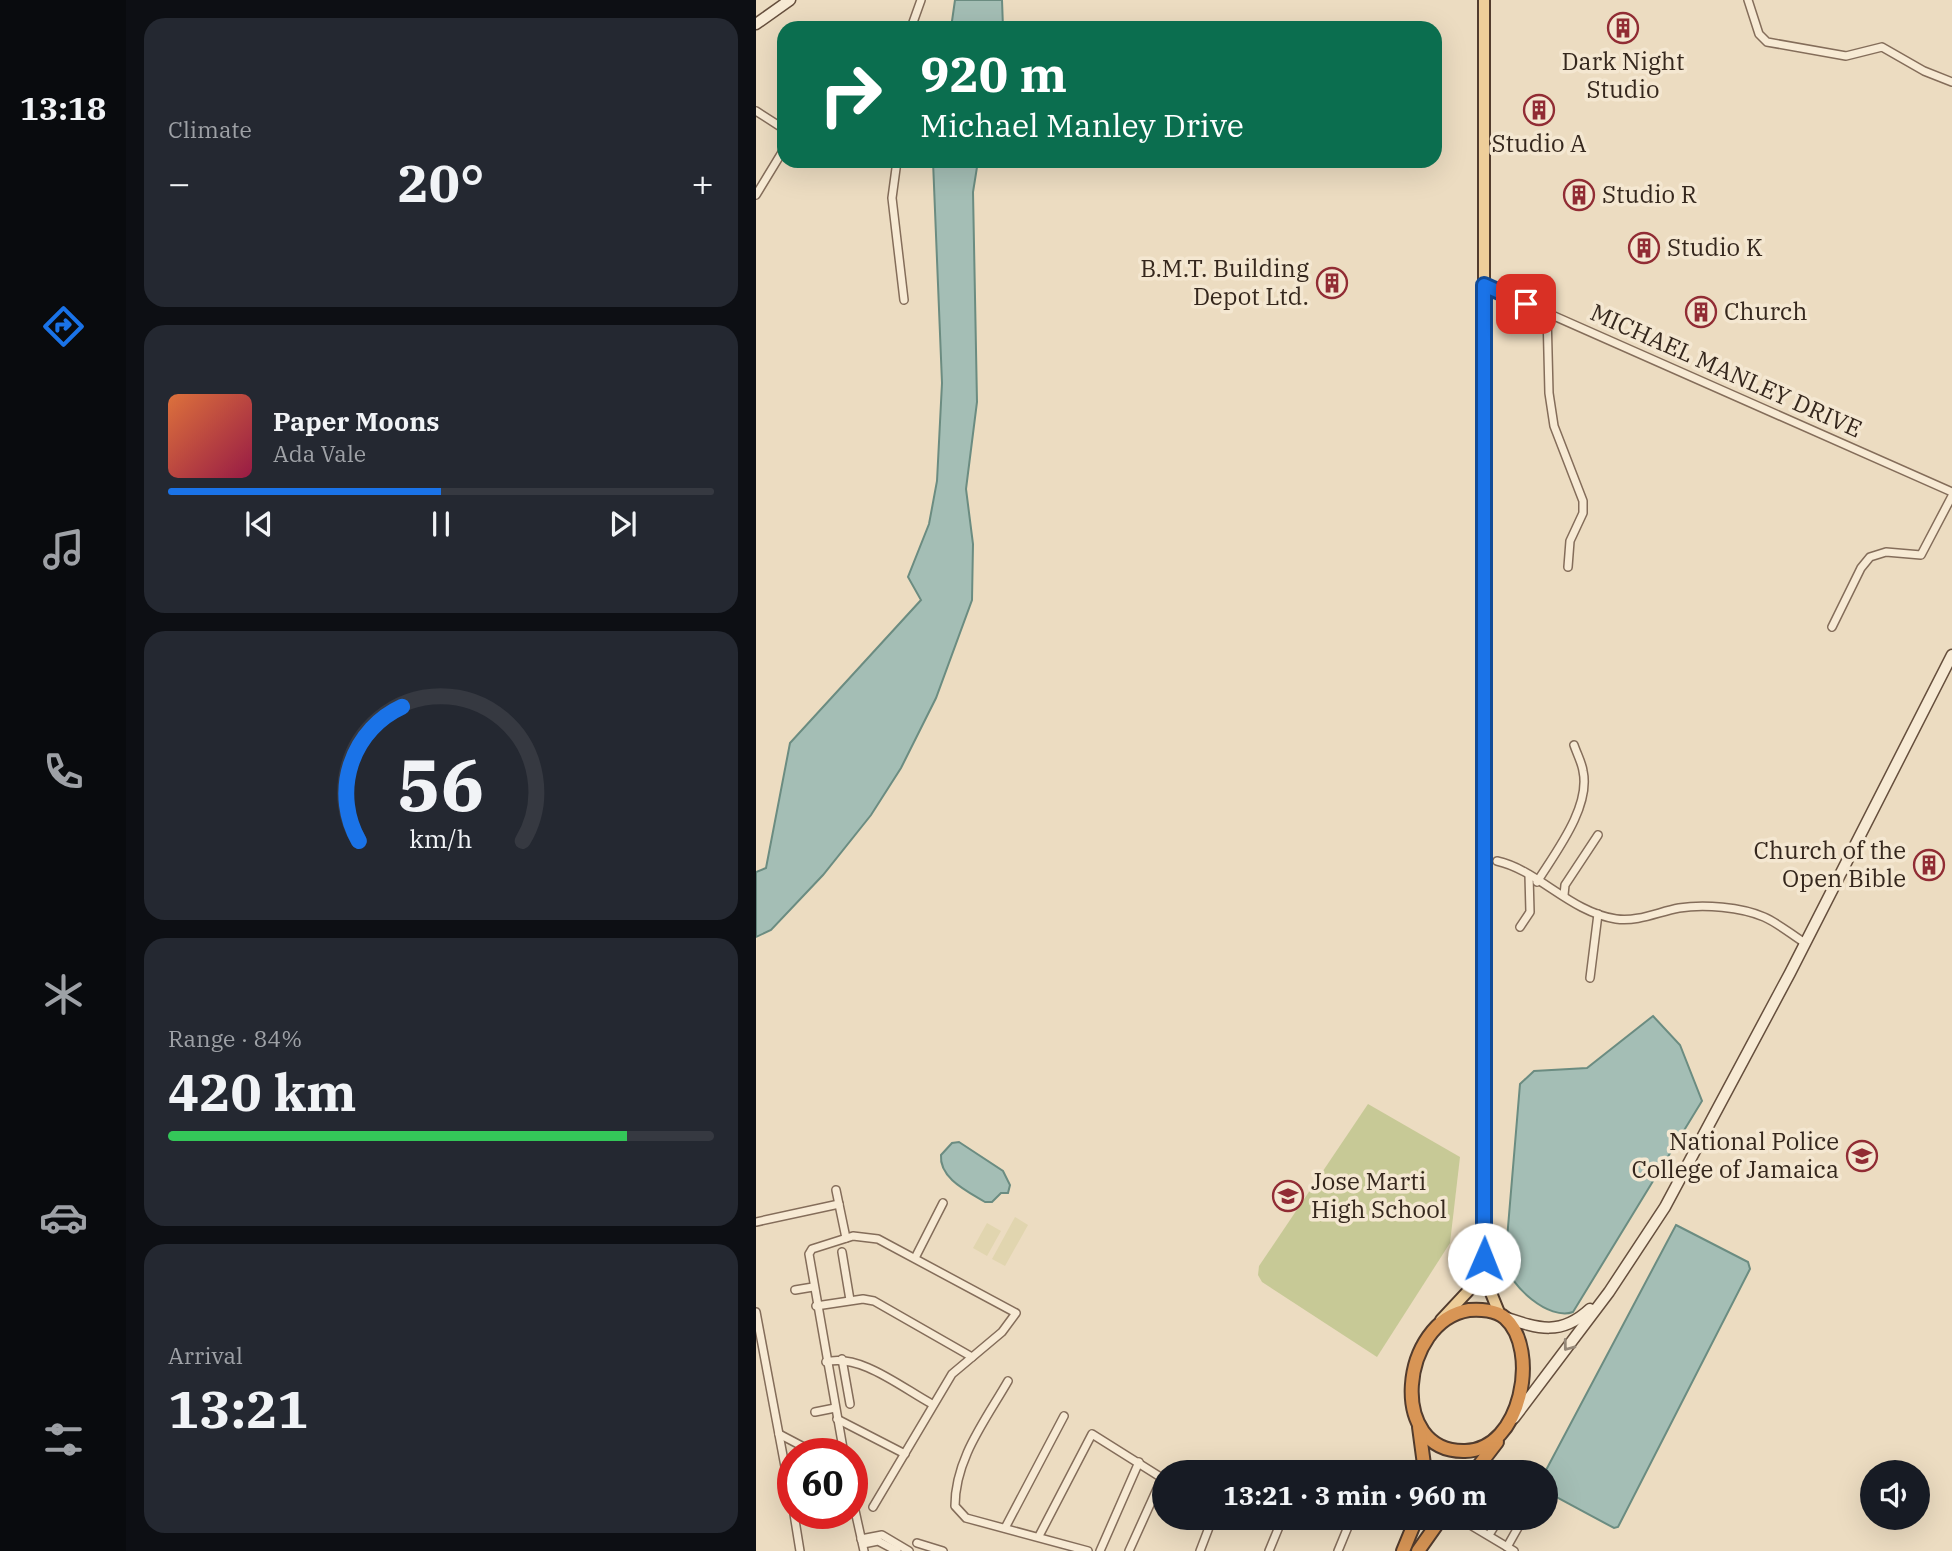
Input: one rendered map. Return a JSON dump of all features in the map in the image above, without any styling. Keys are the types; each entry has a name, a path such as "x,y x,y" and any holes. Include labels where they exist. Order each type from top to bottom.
{"highway":[{"path":"1423,1460 1414,1405 1413,1370 1423,1343 1441,1320 1469,1310 1502,1316 1519,1347 1522,1374 1519,1396 1501,1437 1483,1460"},
{"path":"1418,1425 1429,1438 1456,1450 1479,1449 1501,1437"},
{"path":"1403,1551 1412,1530"},
{"path":"1418,1551 1433,1530"}],"main road":[{"path":"756,24 790,0"},
{"path":"1483,0 1484,1259 1489,1288 1502,1316 1537,1327 1569,1325 1609,1292"},
{"path":"1501,1437 1609,1292 1665,1207 1805,943 1952,655"},
{"path":"1441,1320 1469,1290 1484,1259"}],"street":[{"path":"914,21 921,0"},
{"path":"1748,0 1759,34 1767,42 1846,55 1882,47 1924,71 1952,82"},
{"path":"756,111 777,124"},
{"path":"756,194 777,160"},
{"path":"896,168 892,198 904,300"},
{"name":"MICHAEL MANLEY DRIVE","path":"1484,285 1952,494"},
{"path":"1547,313 1549,393 1554,426 1583,501 1583,513 1570,541 1568,567"},
{"path":"1832,627 1866,562 1886,552 1922,555 1952,494"},
{"path":"1537,881 1570,829 1584,791 1584,773 1574,745"},
{"path":"1564,895 1565,885 1598,835"},
{"path":"1497,862 1519,868 1552,892 1564,895 1568,900 1598,914 1633,920 1694,907 1740,910 1765,917 1805,943"},
{"path":"1520,927 1530,912 1529,875"},
{"path":"1590,978 1598,914"},
{"path":"836,1191 846,1238"},
{"path":"915,1258 943,1203"},
{"path":"756,1222 839,1204"},
{"path":"841,1438 816,1306 810,1251 853,1236 878,1239 1016,1313 1002,1332 952,1374 873,1507"},
{"path":"842,1252 850,1300"},
{"path":"795,1290 813,1287"},
{"path":"816,1306 850,1300 874,1301 972,1357"},
{"path":"756,1312 780,1438"},
{"path":"826,1362 842,1359 856,1361 932,1405"},
{"path":"842,1359 850,1404"},
{"path":"1008,1381 967,1452 956,1480 955,1506 966,1518 1088,1551"},
{"path":"815,1412 835,1408"},
{"path":"1005,1528 1063,1416"},
{"path":"837,1419 905,1454"},
{"path":"779,1434 787,1438"},
{"path":"1039,1536 1089,1436 1095,1435 1162,1478 1129,1551"},
{"path":"1100,1551 1139,1462"},
{"path":"796,1529 800,1551"},
{"path":"1200,1551 1208,1530"},
{"path":"1269,1551 1278,1530"},
{"path":"1338,1551 1347,1530"},
{"path":"1480,1530 1511,1549 1519,1530"},
{"path":"1489,1535 1492,1530"},
{"path":"862,1545 887,1536 909,1551"},
{"path":"862,1545 878,1541 897,1551"},
{"path":"917,1544 943,1551"}],"shaded area":[{"path":"1015,1217 1028,1225 1005,1266 992,1259"},
{"path":"987,1223 1001,1231 987,1256 973,1248"}],"green space":[{"path":"1368,1104 1460,1157 1450,1243 1377,1357 1262,1282 1258,1275 1259,1266"}],"water":[{"path":"955,0 1002,0 1003,21 952,21"},
{"path":"933,168 977,168 973,192 977,402 966,489 973,544 972,600 936,698 901,768 871,815 823,875 771,930 756,937 756,872 766,868 790,743 921,600 908,577 929,524 937,481 942,383"},
{"path":"1653,1016 1680,1045 1702,1101 1573,1312 1553,1311 1542,1307 1522,1291 1514,1282 1505,1263 1520,1084 1534,1071 1587,1068"},
{"path":"959,1142 1003,1171 1010,1185 1008,1193 1001,1193 992,1202 985,1202 949,1177 944,1170 941,1155 952,1143"},
{"path":"1676,1225 1748,1262 1750,1269 1618,1527 1614,1528 1558,1498 1558,1460 1551,1460"}],"place":[{"name":"Dark Night Studio","path":"1623,28"},
{"name":"Studio A","path":"1539,110"},
{"name":"Studio R","path":"1579,195"},
{"name":"Studio K","path":"1644,248"},
{"name":"B.M.T. Building Depot Ltd.","path":"1332,283"},
{"name":"Church","path":"1701,312"},
{"name":"Church of the Open Bible","path":"1929,865"},
{"name":"National Police College of Jamaica","path":"1862,1156"},
{"name":"Jose Marti High School","path":"1288,1196"}],"route":[{"path":"1484,1259 1484,285 1526,304"}]}
